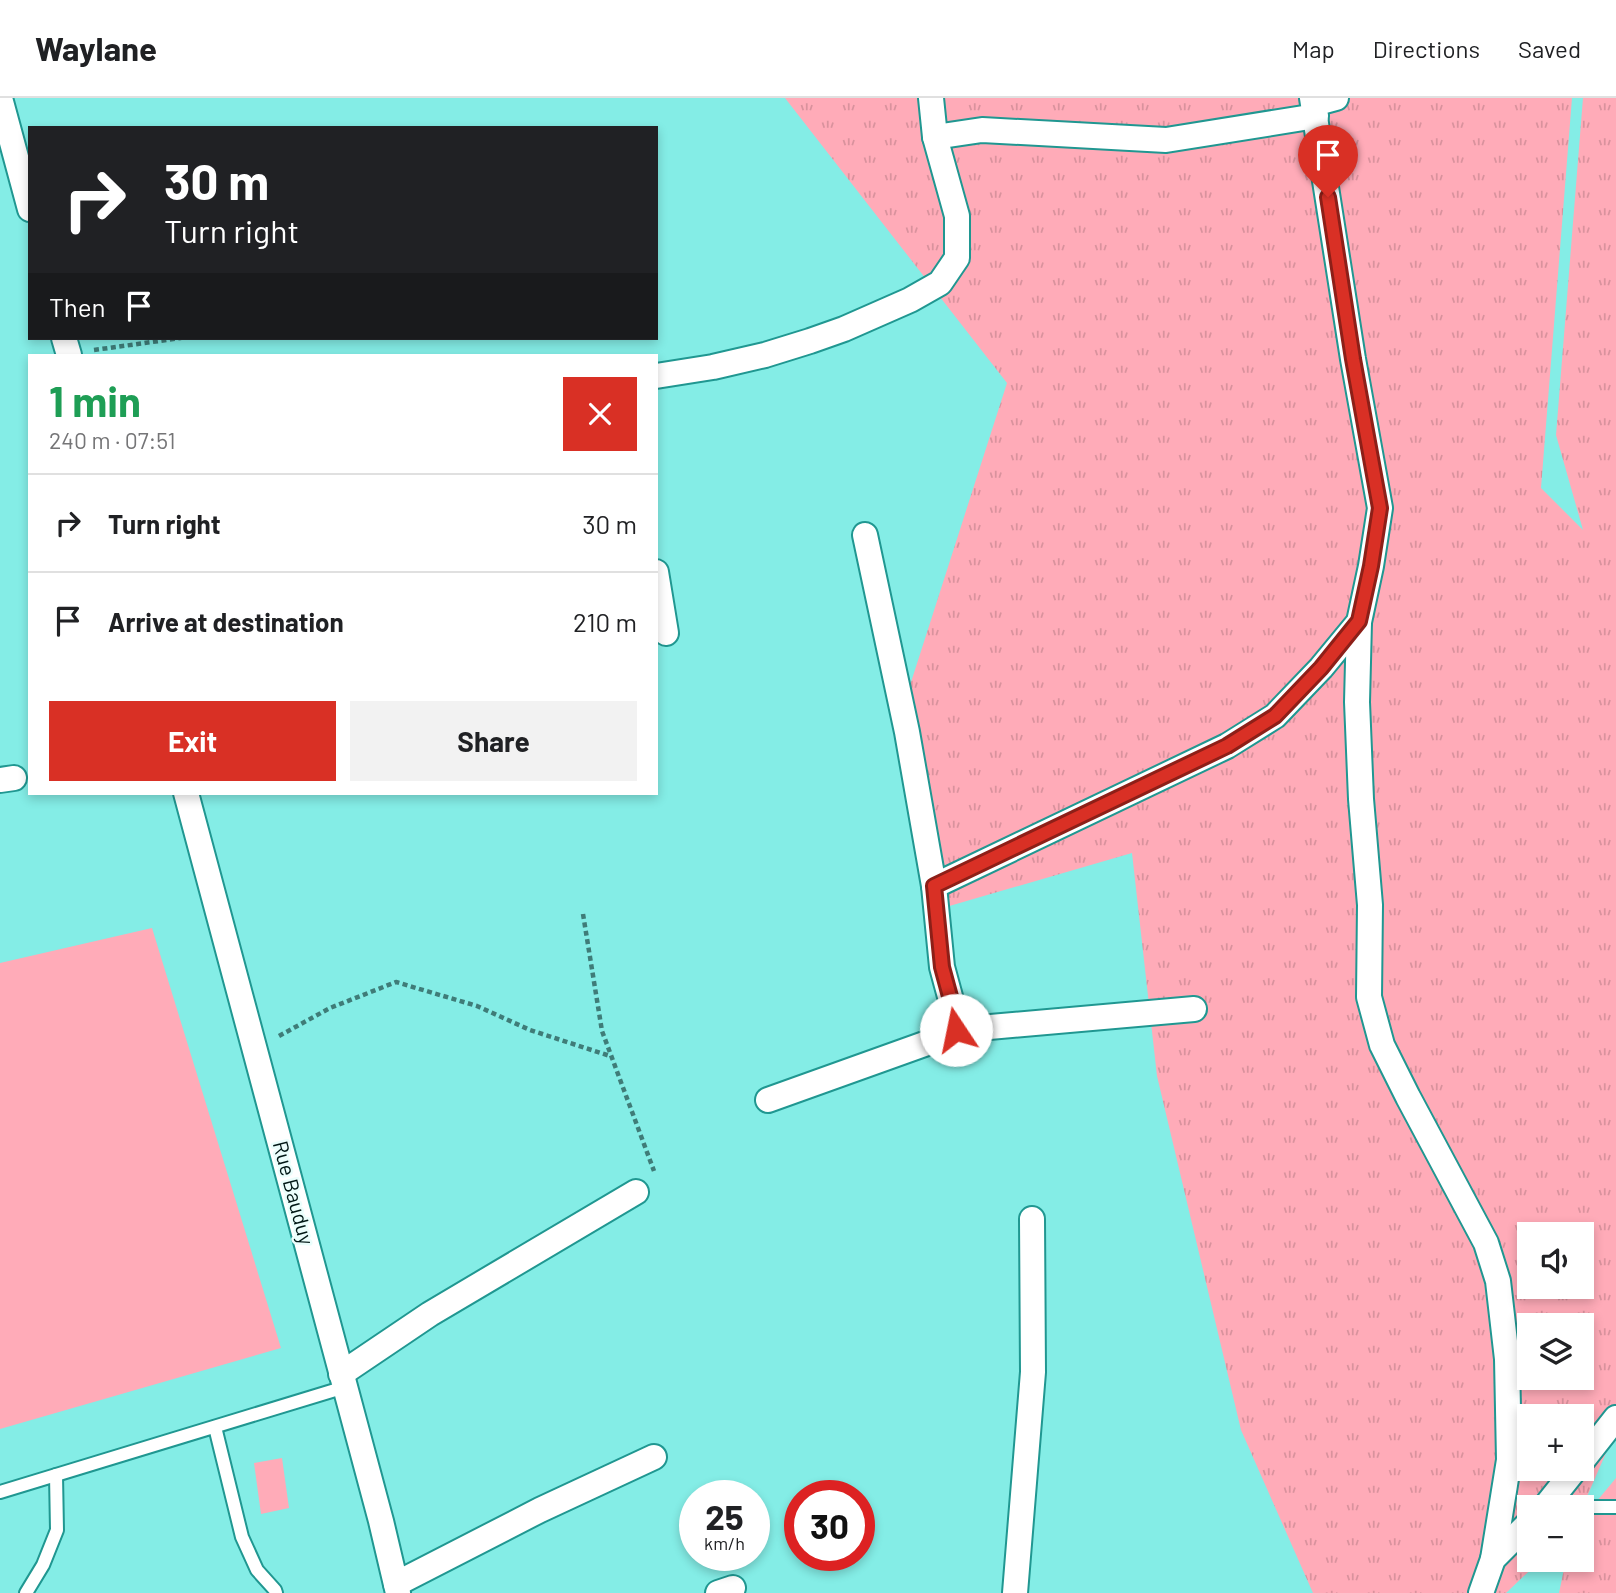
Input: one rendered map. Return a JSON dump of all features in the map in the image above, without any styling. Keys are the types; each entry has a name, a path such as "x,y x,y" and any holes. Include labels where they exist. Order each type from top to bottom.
{"street":[{"path":"0,98 6,143 28,204"},
{"path":"658,376 713,367 810,341 910,300 940,283 957,258 957,216 935,136 931,98"},
{"path":"935,136 982,130 1166,140 1319,104 1353,359 1380,508 1359,621 1356,702 1370,905 1369,997 1382,1045 1486,1243 1498,1281 1507,1359 1509,1460 1493,1559 1480,1593"},
{"path":"865,535 907,733 934,886 942,967 955,1015 956,1030"},
{"path":"658,584 666,633"},
{"path":"934,886 1227,746 1275,716 1321,668 1359,621"},
{"name":"Rue Bauduy","path":"187,795 397,1588"},
{"path":"768,1100 930,1042 956,1030 1194,1009"},
{"path":"343,1381 430,1314 636,1192"},
{"path":"1015,1593 1033,1372 1032,1219"},
{"path":"1594,1446 1616,1418"},
{"path":"397,1588 540,1510 654,1457"},
{"path":"1555,1495 1566,1481"},
{"path":"1493,1559 1517,1535"}],"lane":[{"path":"0,1492 215,1427 343,1381"},
{"path":"215,1427 242,1537 257,1570 276,1593"},
{"path":"26,1593 43,1565 57,1530 56,1475"},
{"path":"1594,1507 1616,1507"}],"path":[{"path":"67,349 160,340"},
{"path":"583,914 602,1031 655,1174"},
{"path":"254,1049 330,1007 396,982 477,1006 530,1030 610,1056"}],"green space":[{"path":"785,98 1572,98 1541,488 1583,530 1556,435 1583,98 1616,98 1616,1430 1594,1480 1594,1404 1517,1404 1517,1481 1594,1481 1588,1495 1517,1495 1517,1572 1528,1572 1506,1593 1313,1593 1241,1430 1157,1076 1132,853 946,907 904,704 1007,383"},
{"path":"152,928 281,1348 0,1429 0,963"},
{"path":"282,1458 289,1508 261,1514 254,1463"},
{"path":"1616,1478 1616,1593 1559,1593 1563,1572 1594,1572 1594,1505"}],"route":[{"path":"956,1030 955,1015 942,967 934,886 1227,746 1275,716 1321,668 1359,621 1380,508 1328,197"}]}
